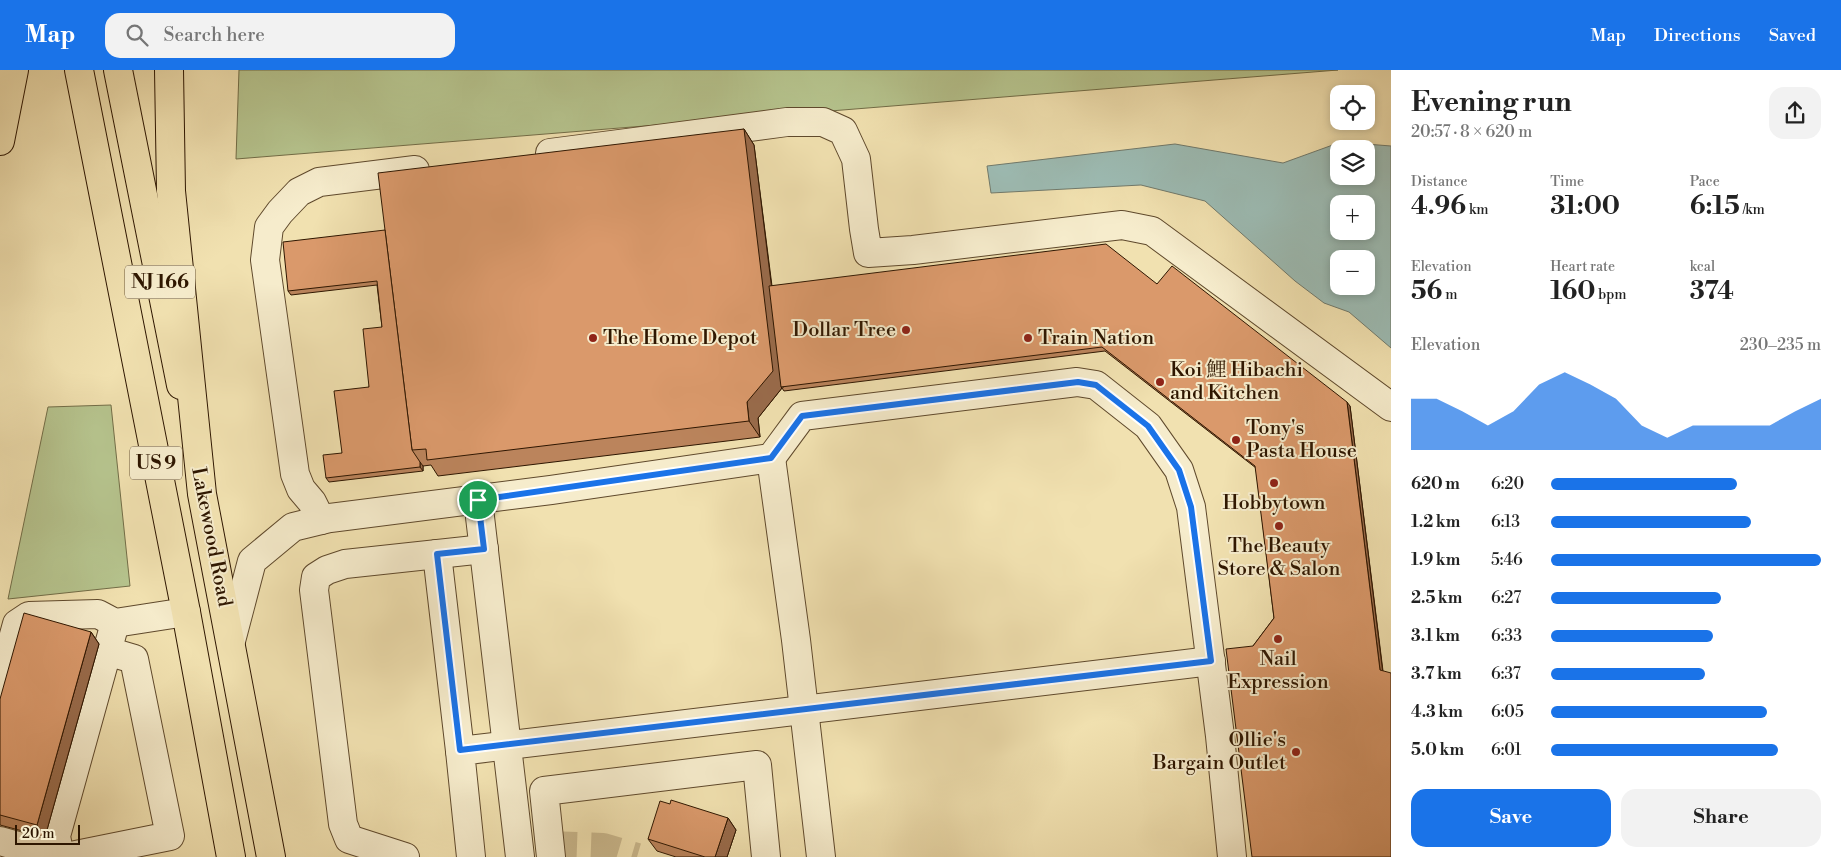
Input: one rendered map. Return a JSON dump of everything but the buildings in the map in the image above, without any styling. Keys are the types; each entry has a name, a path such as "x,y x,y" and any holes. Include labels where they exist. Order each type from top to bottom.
{"main road":[{"path":"0,141 14,70"},
{"name":"Lakewood Road","path":"79,70 186,612 231,857"},
{"name":"Lakewood Road","path":"118,70 231,641 271,857"},
{"name":"US 9","path":"170,70 171,191 202,494"}],"lane":[{"path":"524,156 786,122 823,122 843,131 856,159 868,253 1122,225 1152,231 1391,407"},
{"path":"321,520 312,502 301,489 295,474 265,260 269,227 299,192 319,182 436,167"},
{"path":"821,857 796,640 771,458 802,416 1078,382 1096,385 1148,426 1179,470 1191,507 1211,661 1232,857"},
{"path":"231,641 252,561 293,527 321,520 478,500 771,458"},
{"path":"478,500 520,857"},
{"path":"405,857 348,839 343,824 314,590 316,577 327,570 345,564 484,549"},
{"path":"437,554 460,750 470,857"},
{"path":"0,686 17,624 29,616 98,614 115,622 186,612"},
{"path":"0,841 58,857 56,836 115,622"},
{"path":"66,857 170,836 134,659 107,651"},
{"path":"460,750 507,746 804,708 1211,661"},
{"path":"551,857 544,791 757,765 766,857"}],"green space":[{"path":"239,70 1338,70 236,159"},
{"path":"111,405 130,586 8,599 48,407"}],"water":[{"path":"1175,144 1283,163 1330,146 1330,185 1375,185 1375,145 1391,146 1391,348 1349,312 1324,303 1295,281 1205,201 1141,185 991,193 987,166"}],"tunnel":[{"path":"549,845 603,847 637,857"}],"place":[{"name":"Dollar Tree","path":"906,330"},
{"name":"The Home Depot","path":"593,338"},
{"name":"Train Nation","path":"1028,338"},
{"name":"Koi 鯉 Hibachi and Kitchen","path":"1160,382"},
{"name":"Tony's Pasta House","path":"1236,440"},
{"name":"Hobbytown","path":"1274,483"},
{"name":"The Beauty Store & Salon","path":"1279,526"},
{"name":"Nail Expression","path":"1278,639"},
{"name":"Ollie's Bargain Outlet","path":"1296,752"}],"route":[{"path":"1078,382 1096,385 1148,426 1179,470 1191,507 1211,661 977,690 804,708 507,746 460,750 437,554 484,549 478,500 771,458 802,416 1078,382"}]}
